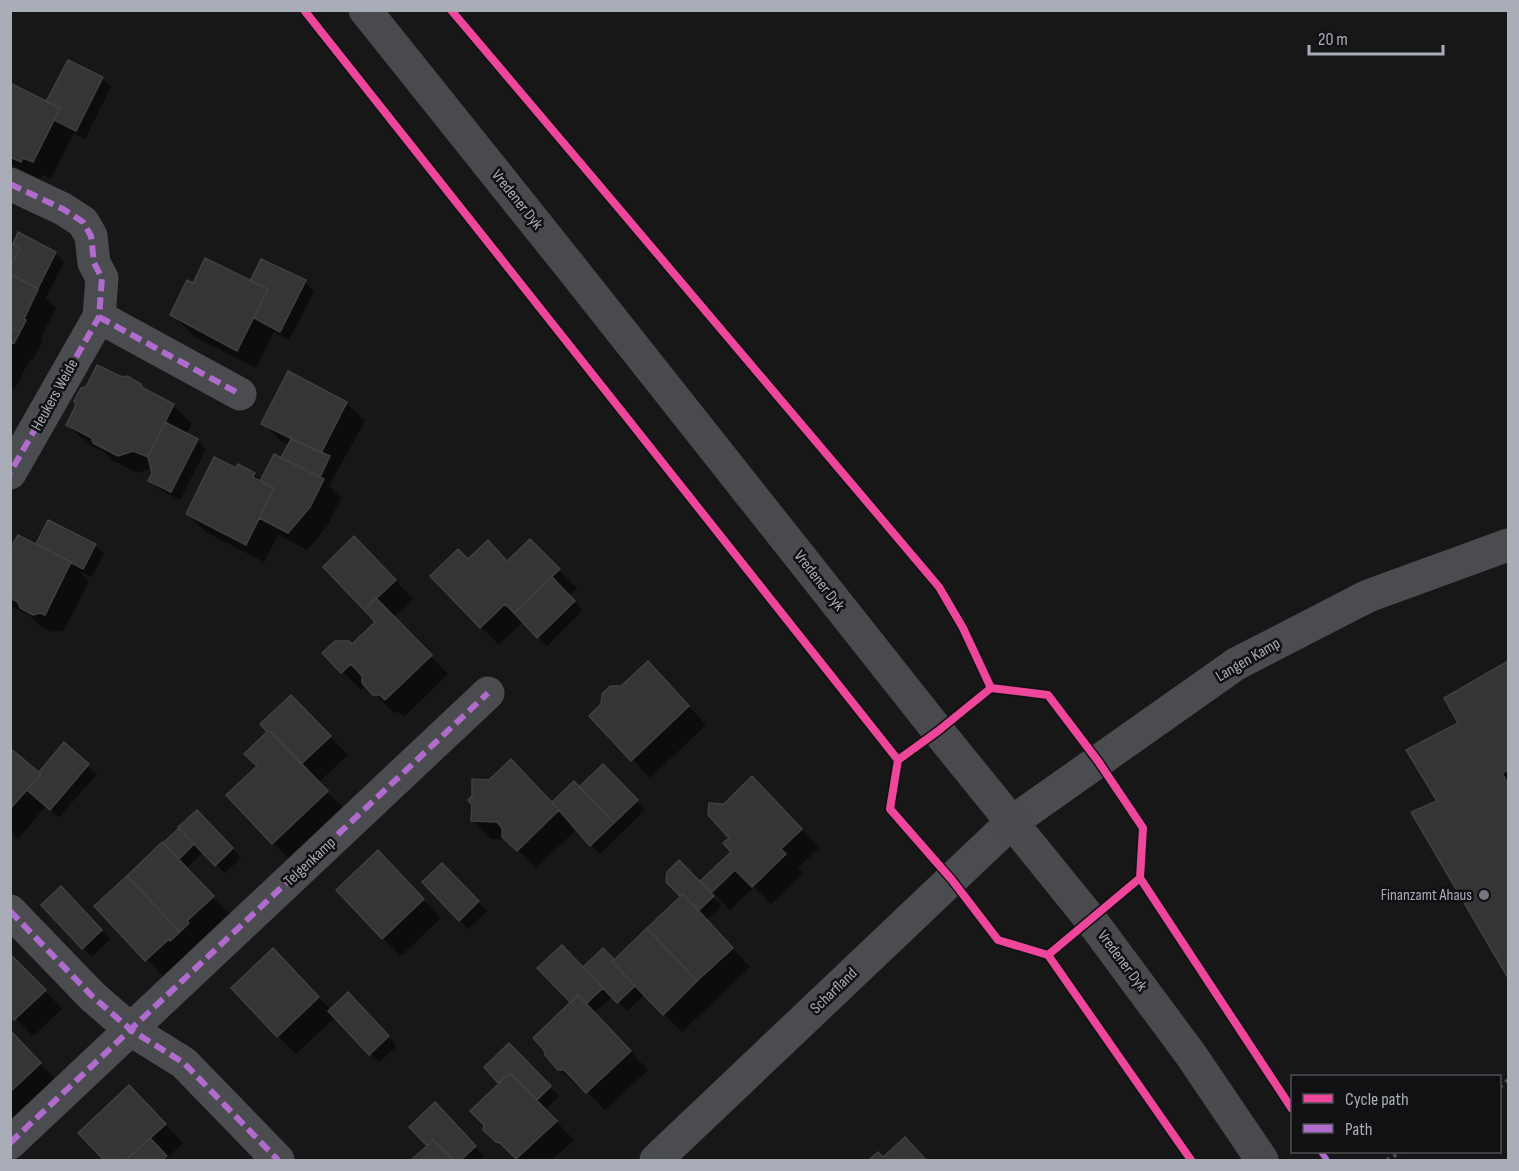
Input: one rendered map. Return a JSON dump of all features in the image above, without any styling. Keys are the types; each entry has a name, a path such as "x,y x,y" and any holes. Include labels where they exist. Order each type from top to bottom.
{"main road":[{"name":"Vredener Dyk","path":"365,10 1091,920 1191,1055 1262,1161"}],"street":[{"name":"Heukers Weide","path":"10,184 63,209 83,222 91,236 94,263 102,278 99,317 10,473"},
{"path":"99,317 240,394"},
{"name":"Langen Kamp","path":"1012,822 1236,664 1368,596 1509,545"},
{"name":"Telgenkamp","path":"10,1143 488,693"},
{"name":"Scharfland","path":"656,1161 1012,822"},
{"path":"10,911 92,996 131,1030 184,1063 278,1161"}],"building":[{"path":"68,60 103,77 76,131 54,120 60,108 46,102"},
{"path":"10,83 60,108 33,162 23,158 21,162 10,157"},
{"path":"18,232 56,252 38,288 10,274 10,267 20,248 13,244"},
{"path":"10,243 20,248 10,267"},
{"path":"205,258 268,289 237,351 170,315 187,280 193,283"},
{"path":"261,259 306,280 280,332 254,318 268,289 250,281"},
{"path":"10,274 38,289 20,332 10,327"},
{"path":"10,327 20,332 14,343 10,345"},
{"path":"97,365 122,377 127,376 141,384 143,388 174,404 148,457 133,451 118,456 93,443 92,438 66,425 76,405 74,401 81,388 86,387"},
{"path":"288,371 347,402 321,453 261,424"},
{"path":"165,422 198,439 171,492 148,481 152,473 148,457"},
{"path":"291,439 330,456 320,477 281,458"},
{"path":"274,454 324,479 310,507 288,533 259,518 274,488 260,481"},
{"path":"214,457 236,468 238,464 255,473 253,477 274,488 246,545 186,514"},
{"path":"48,520 96,544 83,569 36,544"},
{"path":"18,535 71,562 45,615 40,613 33,615 20,608 18,602 10,598 10,549"},
{"path":"354,536 396,580 364,610 323,567"},
{"path":"530,539 560,569 514,613 505,604 480,628 430,576 458,549 468,559 488,540 507,561"},
{"path":"552,577 575,601 537,638 514,613"},
{"path":"376,598 432,655 385,700 380,695 373,695 362,683 362,676 351,664 341,673 322,653 335,641 349,641 352,644 375,622 364,610"},
{"path":"648,661 689,706 631,761 589,716 601,704 602,694 610,686 621,686"},
{"name":"Finanzamt Ahaus","path":"1508,661 1508,770 1502,773 1508,784 1508,978 1411,812 1437,801 1406,750 1458,723 1444,698"},
{"path":"291,695 331,736 301,764 269,730 267,732 260,724"},
{"path":"269,730 328,791 272,844 226,795 257,766 244,754"},
{"path":"64,742 89,764 50,810 27,790"},
{"path":"10,748 41,774 10,809"},
{"path":"511,759 559,810 517,851 502,837 502,828 497,822 471,821 472,805 468,800 472,796 472,779 489,780"},
{"path":"603,764 638,800 614,823 579,787"},
{"path":"752,776 802,829 781,849 786,854 752,887 735,870 711,893 700,881 731,852 723,843 729,838 708,815 709,803 724,804"},
{"path":"574,781 614,823 590,846 552,802"},
{"path":"197,810 233,848 215,866 178,827"},
{"path":"179,828 194,844 179,859 163,843"},
{"path":"162,842 214,896 187,921 189,923 180,932 127,876"},
{"path":"378,850 424,899 382,939 336,890"},
{"path":"679,860 714,896 698,911 683,894 680,896 666,882 667,872"},
{"path":"442,863 479,901 459,921 422,882"},
{"path":"127,876 180,932 145,961 94,906"},
{"path":"61,886 102,930 82,949 41,905"},
{"path":"683,894 733,948 697,981 647,928"},
{"path":"647,928 697,981 663,1015 612,962"},
{"path":"562,945 603,988 586,1004 578,995 571,1003 537,968"},
{"path":"273,948 319,997 277,1037 231,988"},
{"path":"603,948 614,959 612,962 635,986 617,1003 583,967"},
{"path":"10,954 46,990 14,1020 10,1016"},
{"path":"348,992 389,1036 369,1055 328,1011"},
{"path":"578,995 631,1051 586,1093 564,1070 558,1070 533,1038"},
{"path":"10,1030 41,1063 10,1092"},
{"path":"509,1043 551,1086 537,1100 510,1073 498,1083 484,1067"},
{"path":"510,1073 557,1121 516,1159 483,1130 484,1125 470,1111"},
{"path":"129,1085 166,1124 126,1160 102,1160 78,1133"},
{"path":"435,1102 476,1146 461,1160 454,1160 433,1140 427,1146 409,1127"},
{"path":"905,1137 926,1160 869,1160 878,1152 883,1157"},
{"path":"150,1138 167,1156 162,1160 126,1160"},
{"path":"433,1140 454,1160 411,1160 427,1146"}],"marked path":[{"path":"10,184 63,209 83,222 91,236 94,263 102,278 99,317 10,473"},
{"path":"99,317 240,394"},
{"path":"10,1143 488,693"},
{"path":"10,911 92,996 131,1030 184,1063 278,1160"},
{"path":"1322,1153 1327,1160"}],"cycle path":[{"path":"304,10 898,760 890,809 952,880 998,940 1048,955 1140,878 1143,828 1098,761 1048,695 991,688 898,760"},
{"path":"451,10 939,587 963,628 991,688"},
{"path":"1140,878 1291,1107"},
{"path":"1048,955 1191,1160"}],"place":[{"name":"Finanzamt Ahaus","path":"1484,895"}]}
